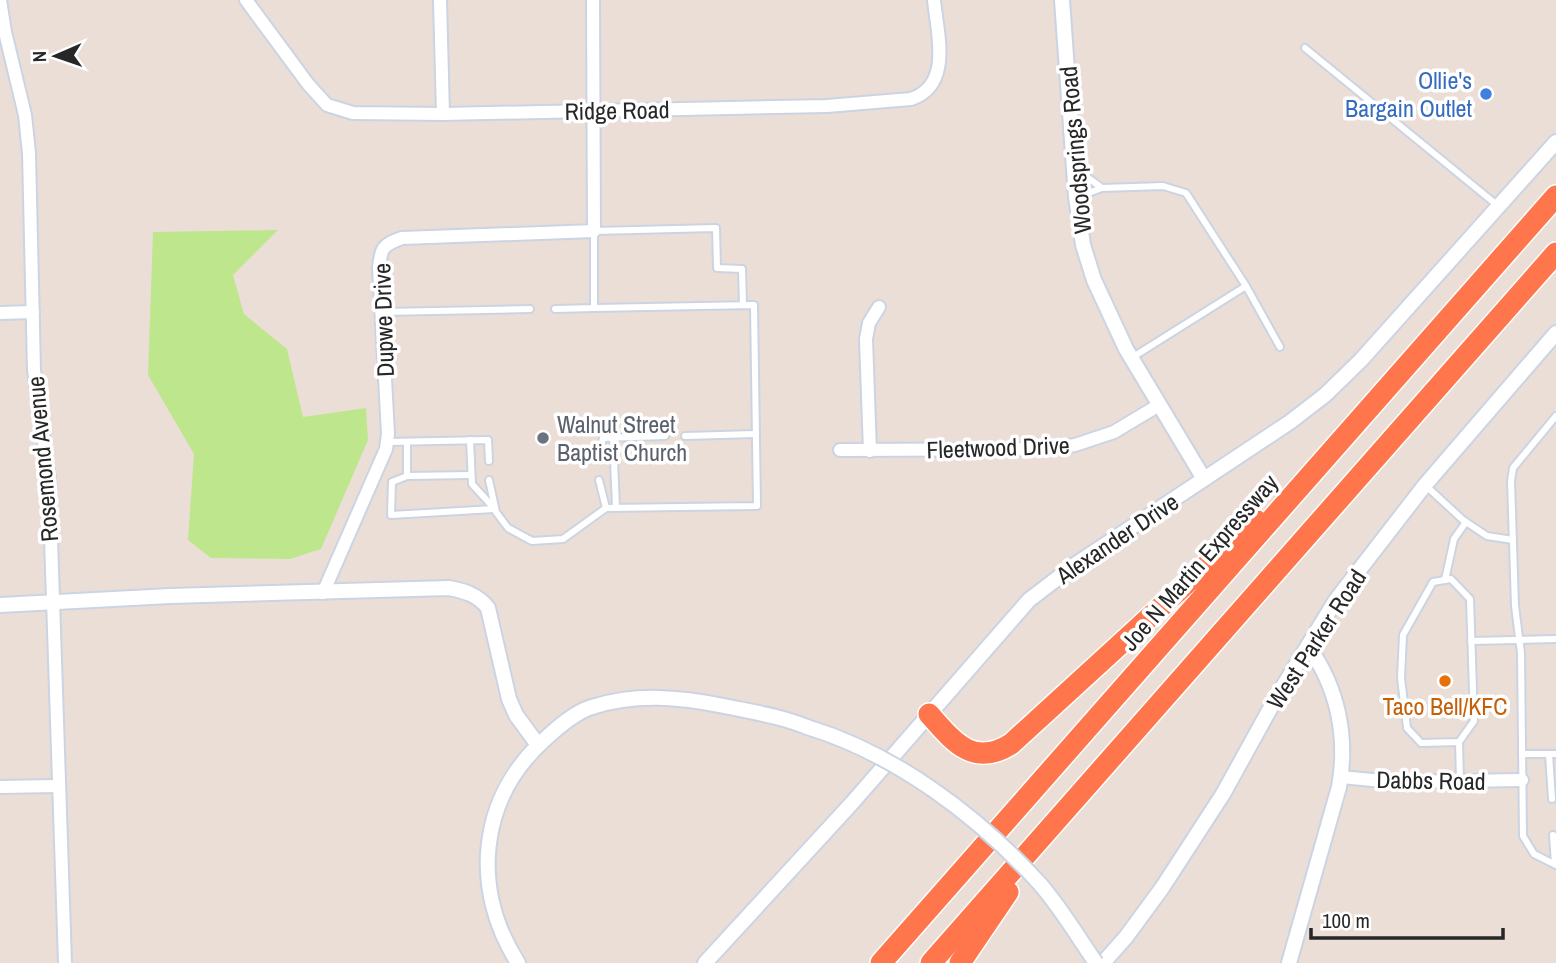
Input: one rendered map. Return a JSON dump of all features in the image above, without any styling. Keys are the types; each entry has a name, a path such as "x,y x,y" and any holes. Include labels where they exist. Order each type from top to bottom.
{"highway":[{"name":"Joe N Martin Expressway","path":"881,963 1556,196"},
{"path":"931,963 1556,253"},
{"path":"929,714 953,741 966,750 991,754 1011,744 1335,448"},
{"path":"960,963 1058,820"}],"street":[{"name":"Rosemond Avenue","path":"0,0 2,36 25,115 29,153 34,370 49,478 65,963"},
{"name":"Ridge Road","path":"246,0 308,84 327,105 353,113 443,114 827,106 911,99 924,93 937,78 940,62 934,0"},
{"path":"440,0 443,114"},
{"path":"593,0 594,231"},
{"name":"Woodsprings Road","path":"1062,0 1076,197 1083,245 1094,281 1131,358 1204,479"},
{"name":"Alexander Drive","path":"704,963 852,803 1029,600 1076,564 1290,422 1325,395 1361,360 1556,142"},
{"name":"Dupwe Drive","path":"323,593 384,456 387,442 379,268 382,250 387,244 402,238 594,231"},
{"path":"870,451 866,339 869,323 879,307"},
{"path":"0,313 33,312"},
{"name":"West Parker Road","path":"1103,963 1162,888 1223,794 1276,698 1336,600 1425,485 1556,333"},
{"name":"Fleetwood Drive","path":"840,450 1051,449 1075,445 1114,432 1159,405"},
{"path":"0,605 449,588 464,590 482,600 491,616 509,699 516,715 538,745"},
{"name":"Dabbs Road","path":"1289,963 1341,777 1343,758 1339,716 1326,673 1308,646"},
{"path":"517,963 494,917 487,864 489,840 499,803 519,767 538,745 566,721 592,707 651,697 676,697 758,712 807,727 883,760 960,810 992,837 1041,886 1096,963"},
{"name":"Dabbs Road","path":"1341,777 1392,782 1522,780"},
{"path":"0,787 58,786"}],"lane":[{"path":"1305,48 1473,182 1499,206"},
{"path":"1076,169 1102,188"},
{"path":"1076,197 1102,188 1163,186 1186,193 1246,286 1280,347"},
{"path":"594,308 594,231 716,228 716,268 742,268 743,305"},
{"path":"1131,358 1246,286"},
{"path":"470,440 472,484 508,528 532,541 563,539 606,508 757,506 754,305 555,309"},
{"path":"382,312 530,309"},
{"path":"1555,865 1534,854 1523,836 1520,640 1515,606 1513,468 1556,416"},
{"path":"685,436 756,434"},
{"path":"598,460 603,438 665,436"},
{"path":"613,437 616,507"},
{"path":"387,442 488,440 489,461"},
{"path":"407,442 407,477"},
{"path":"471,475 407,477 392,482 391,514 494,509"},
{"path":"489,480 494,509"},
{"path":"598,480 606,508"},
{"path":"1425,485 1466,522 1487,536 1513,540"},
{"path":"1445,580 1454,539 1466,522"},
{"path":"1459,742 1421,743 1407,728 1401,678 1403,635 1433,582 1451,579 1470,599 1474,721 1459,742 1460,781"},
{"path":"1471,641 1556,639"},
{"path":"1522,754 1553,754 1552,799"},
{"path":"1553,835 1555,865"}],"green space":[{"path":"278,230 233,275 244,314 287,349 303,417 366,408 368,440 321,549 290,559 211,558 188,540 194,454 148,375 153,232"}],"place":[{"name":"Ollie's Bargain Outlet","path":"1486,94"},
{"name":"Walnut Street Baptist Church","path":"543,438"},
{"name":"Taco Bell/KFC","path":"1445,681"}]}
